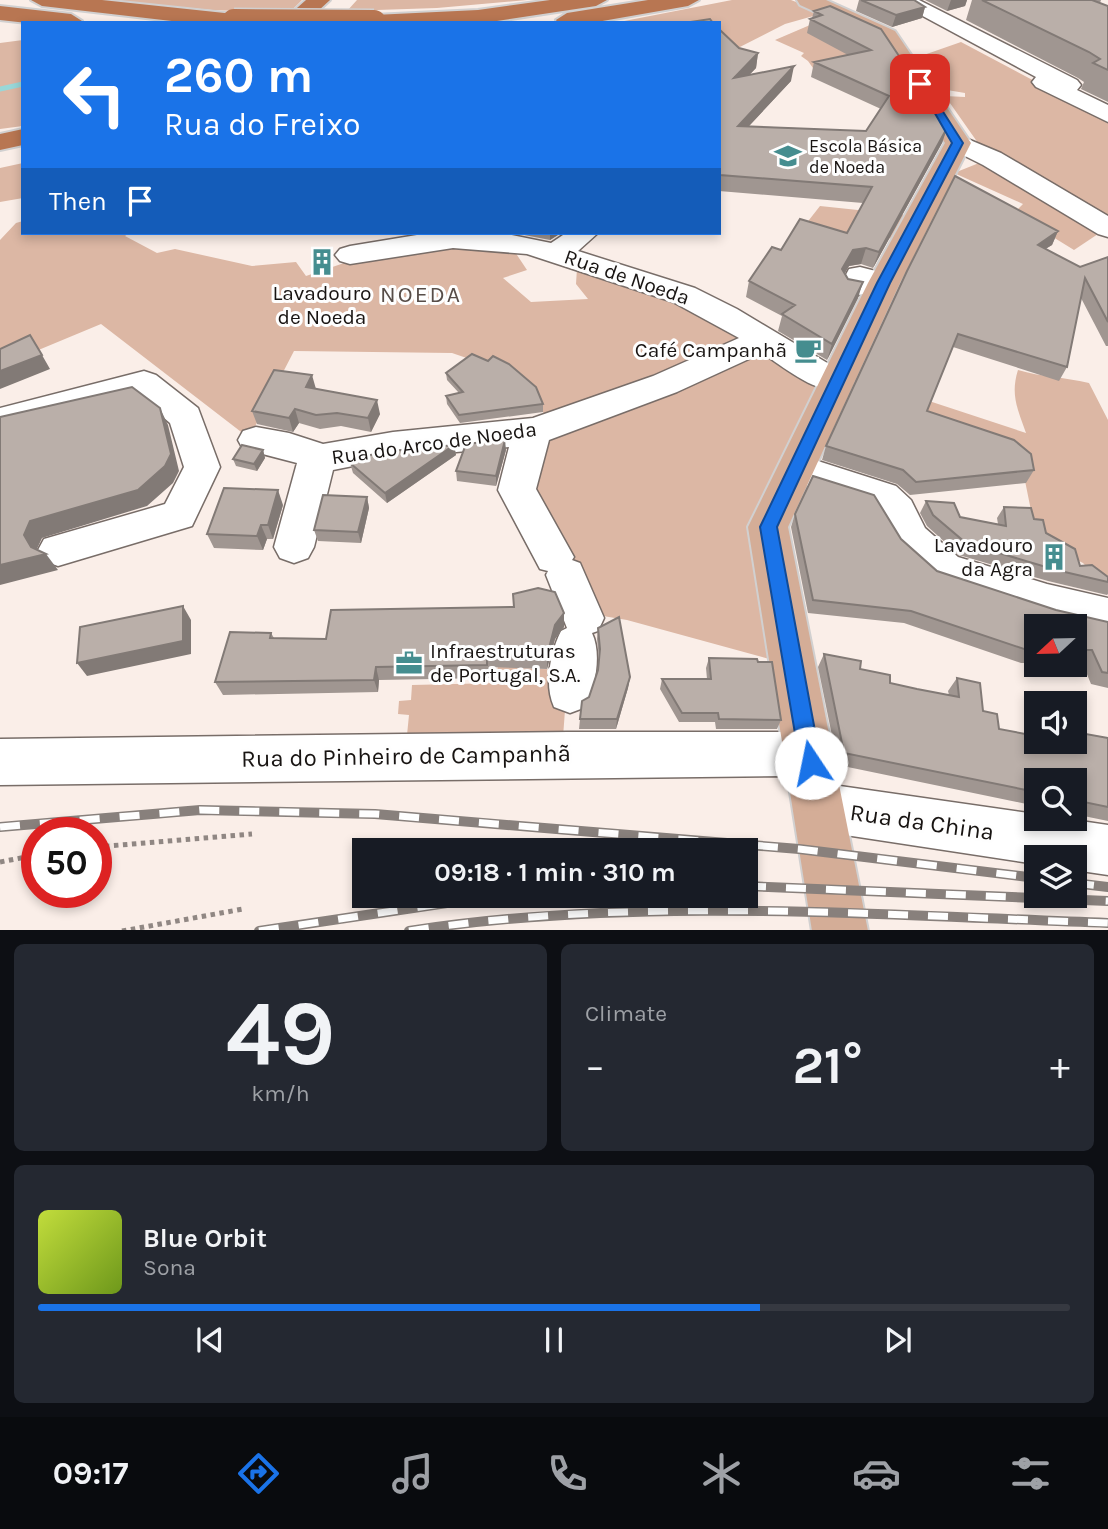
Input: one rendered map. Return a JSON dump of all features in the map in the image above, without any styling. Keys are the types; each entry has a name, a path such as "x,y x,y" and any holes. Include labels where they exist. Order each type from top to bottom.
{"highway":[{"path":"43,0 234,21"},
{"path":"293,21 319,0"},
{"path":"316,21 340,0"},
{"path":"395,21 478,17 596,0"},
{"path":"558,21 688,0"},
{"path":"594,21 639,9"},
{"path":"0,13 70,21"},
{"path":"0,135 21,135"},
{"path":"0,142 21,136"},
{"path":"0,157 21,152"}],"main road":[{"path":"807,0 887,36 955,135 954,164 869,285 838,381 768,527 840,930"}],"street":[{"path":"903,0 1069,86"},
{"path":"1023,64 1026,72 1108,115"},
{"path":"954,164 992,159 1108,228"},
{"name":"Rua de Noeda","path":"555,253 581,235"},
{"path":"350,255 457,237 492,239 555,253"},
{"name":"Rua de Noeda","path":"555,253 669,289 726,316 757,342 838,381"},
{"name":"Rua do Arco de Noeda","path":"294,547 313,468 322,458 393,444 536,431 665,384 757,342"},
{"path":"0,421 144,383 186,417 202,467 178,515 58,550"},
{"path":"536,431 527,445 517,490 560,566 579,631 569,728"},
{"path":"256,440 289,446 322,458"},
{"path":"796,468 883,496 897,511 911,538 945,569 1047,602 1100,608"},
{"name":"Rua do Pinheiro de Campanhã","path":"0,762 569,728 783,754 815,785"},
{"name":"Rua da China","path":"815,785 1108,850"}],"path":[{"path":"112,846 252,834"},
{"path":"0,862 21,858"},
{"path":"122,930 243,909"}],"shaded area":[{"path":"101,0 302,0 289,13 212,10"},
{"path":"357,0 527,0 437,8 347,11"},
{"path":"732,0 791,0 824,13 785,24 730,52 721,44 721,21 624,21"},
{"path":"810,25 866,62 818,75 801,56 804,53 775,40"},
{"path":"21,40 21,126 0,129 0,43"},
{"path":"961,42 1108,120 1108,236 1101,232 1074,250 1014,213 1023,204 954,173 999,155 978,143 945,96 965,97 965,93 941,89 918,57"},
{"path":"21,163 21,198 0,202 0,168"},
{"path":"820,206 905,215 892,239 854,228 843,247 798,234"},
{"path":"21,222 21,235 126,235 157,253 175,249 252,266 296,262 306,276 347,262 447,241 513,249 527,270 503,278 531,302 588,299 576,284 577,268 708,311 744,342 546,420 535,390 490,366 452,353 294,351 249,438 101,324 0,366 0,240 16,223"},
{"path":"764,346 821,382 749,525 773,660 627,620 591,614 553,539 530,476 546,432"},
{"path":"1018,370 1089,383 1108,420 1108,584 1105,586 1083,563 1037,540 1022,466 1007,453 844,399 853,376 1026,433 1015,395"},
{"path":"498,659 516,668 568,670 563,737 407,735 409,715 398,714 399,701 411,700 412,685 497,683"}],"building":[{"path":"861,0 914,0 925,7 896,15"},
{"path":"982,0 1092,0 1108,6 1108,70 1093,63 1100,59 1089,52"},
{"path":"830,6 881,29 947,128 879,252 866,248 853,250 842,269 848,279 863,282 832,344 782,314 795,305 749,281 772,247 781,250 800,219 847,233 872,187 721,175 721,31 739,48 758,53 734,78 794,66 738,126 866,131 889,96 814,62 871,50 810,19 822,15 814,11"},
{"path":"955,176 1058,231 1038,245 1080,267 1108,257 1108,322 1085,278 1067,367 958,334 927,411 1014,440 1031,454 1034,470 916,482 903,470 826,446 907,271"},
{"path":"30,335 42,355 0,371 0,349"},
{"path":"472,354 488,361 493,356 509,364 536,387 543,404 459,415 446,396 463,392 446,373"},
{"path":"274,370 312,375 306,387 377,400 368,418 337,413 316,415 295,409 289,418 252,411"},
{"path":"132,387 160,408 171,454 165,466 138,490 30,521 24,535 31,547 46,554 0,565 0,417"},
{"path":"505,440 496,476 456,471 466,444"},
{"path":"242,445 263,450 254,464 233,459"},
{"path":"454,445 385,493 350,463 360,457 391,451"},
{"path":"813,476 874,495 901,539 937,571 1073,614 1024,614 1024,649 911,611 813,600 795,514"},
{"path":"224,488 278,490 268,525 261,525 257,536 207,534"},
{"path":"323,495 367,497 358,532 314,530"},
{"path":"926,501 954,503 960,517 1006,526 1004,507 1031,508 1034,519 1043,520 1046,533 1075,549 1080,566 1092,565 1108,577 1108,582 1056,570 966,543 933,515"},
{"path":"538,588 555,592 564,613 555,625 547,656 487,654 487,665 376,667 374,680 215,682 230,632 271,633 270,638 326,639 331,610 514,607 513,594"},
{"path":"183,606 183,641 77,663 80,627"},
{"path":"619,617 630,677 617,719 580,719 582,701 589,697 598,670 598,628"},
{"path":"1087,617 1108,622 1108,673 1102,672 1092,650 1087,650"},
{"path":"824,654 861,661 860,669 890,675 890,683 959,697 957,678 980,683 983,711 997,714 999,729 1024,734 1024,754 1087,754 1087,734 1108,738 1108,807 1087,803 1087,768 1024,768 1024,790 844,753"},
{"path":"709,658 772,662 781,720 719,719 718,713 682,713 662,679 711,679"}],"waterway":[{"path":"0,89 21,84"}],"railway":[{"path":"0,827 200,810 375,814 799,849 1024,877"},
{"path":"1087,885 1108,887"},
{"path":"758,886 1108,901"},
{"path":"266,930 413,908"},
{"path":"417,930 494,920 669,911 846,913 1108,923"}],"place":[{"name":"Escola Básica de Noeda","path":"788,156"},
{"name":"Lavadouro de Noeda","path":"322,262"},
{"name":"Café Campanhã","path":"808,350"},
{"name":"Lavadouro da Agra","path":"1054,557"},
{"name":"Infraestruturas de Portugal, S.A.","path":"409,663"}],"district":[{"name":"NOEDA","path":"421,294"}],"route":[{"path":"811,763 768,527 884,283 958,143 920,84"}]}
